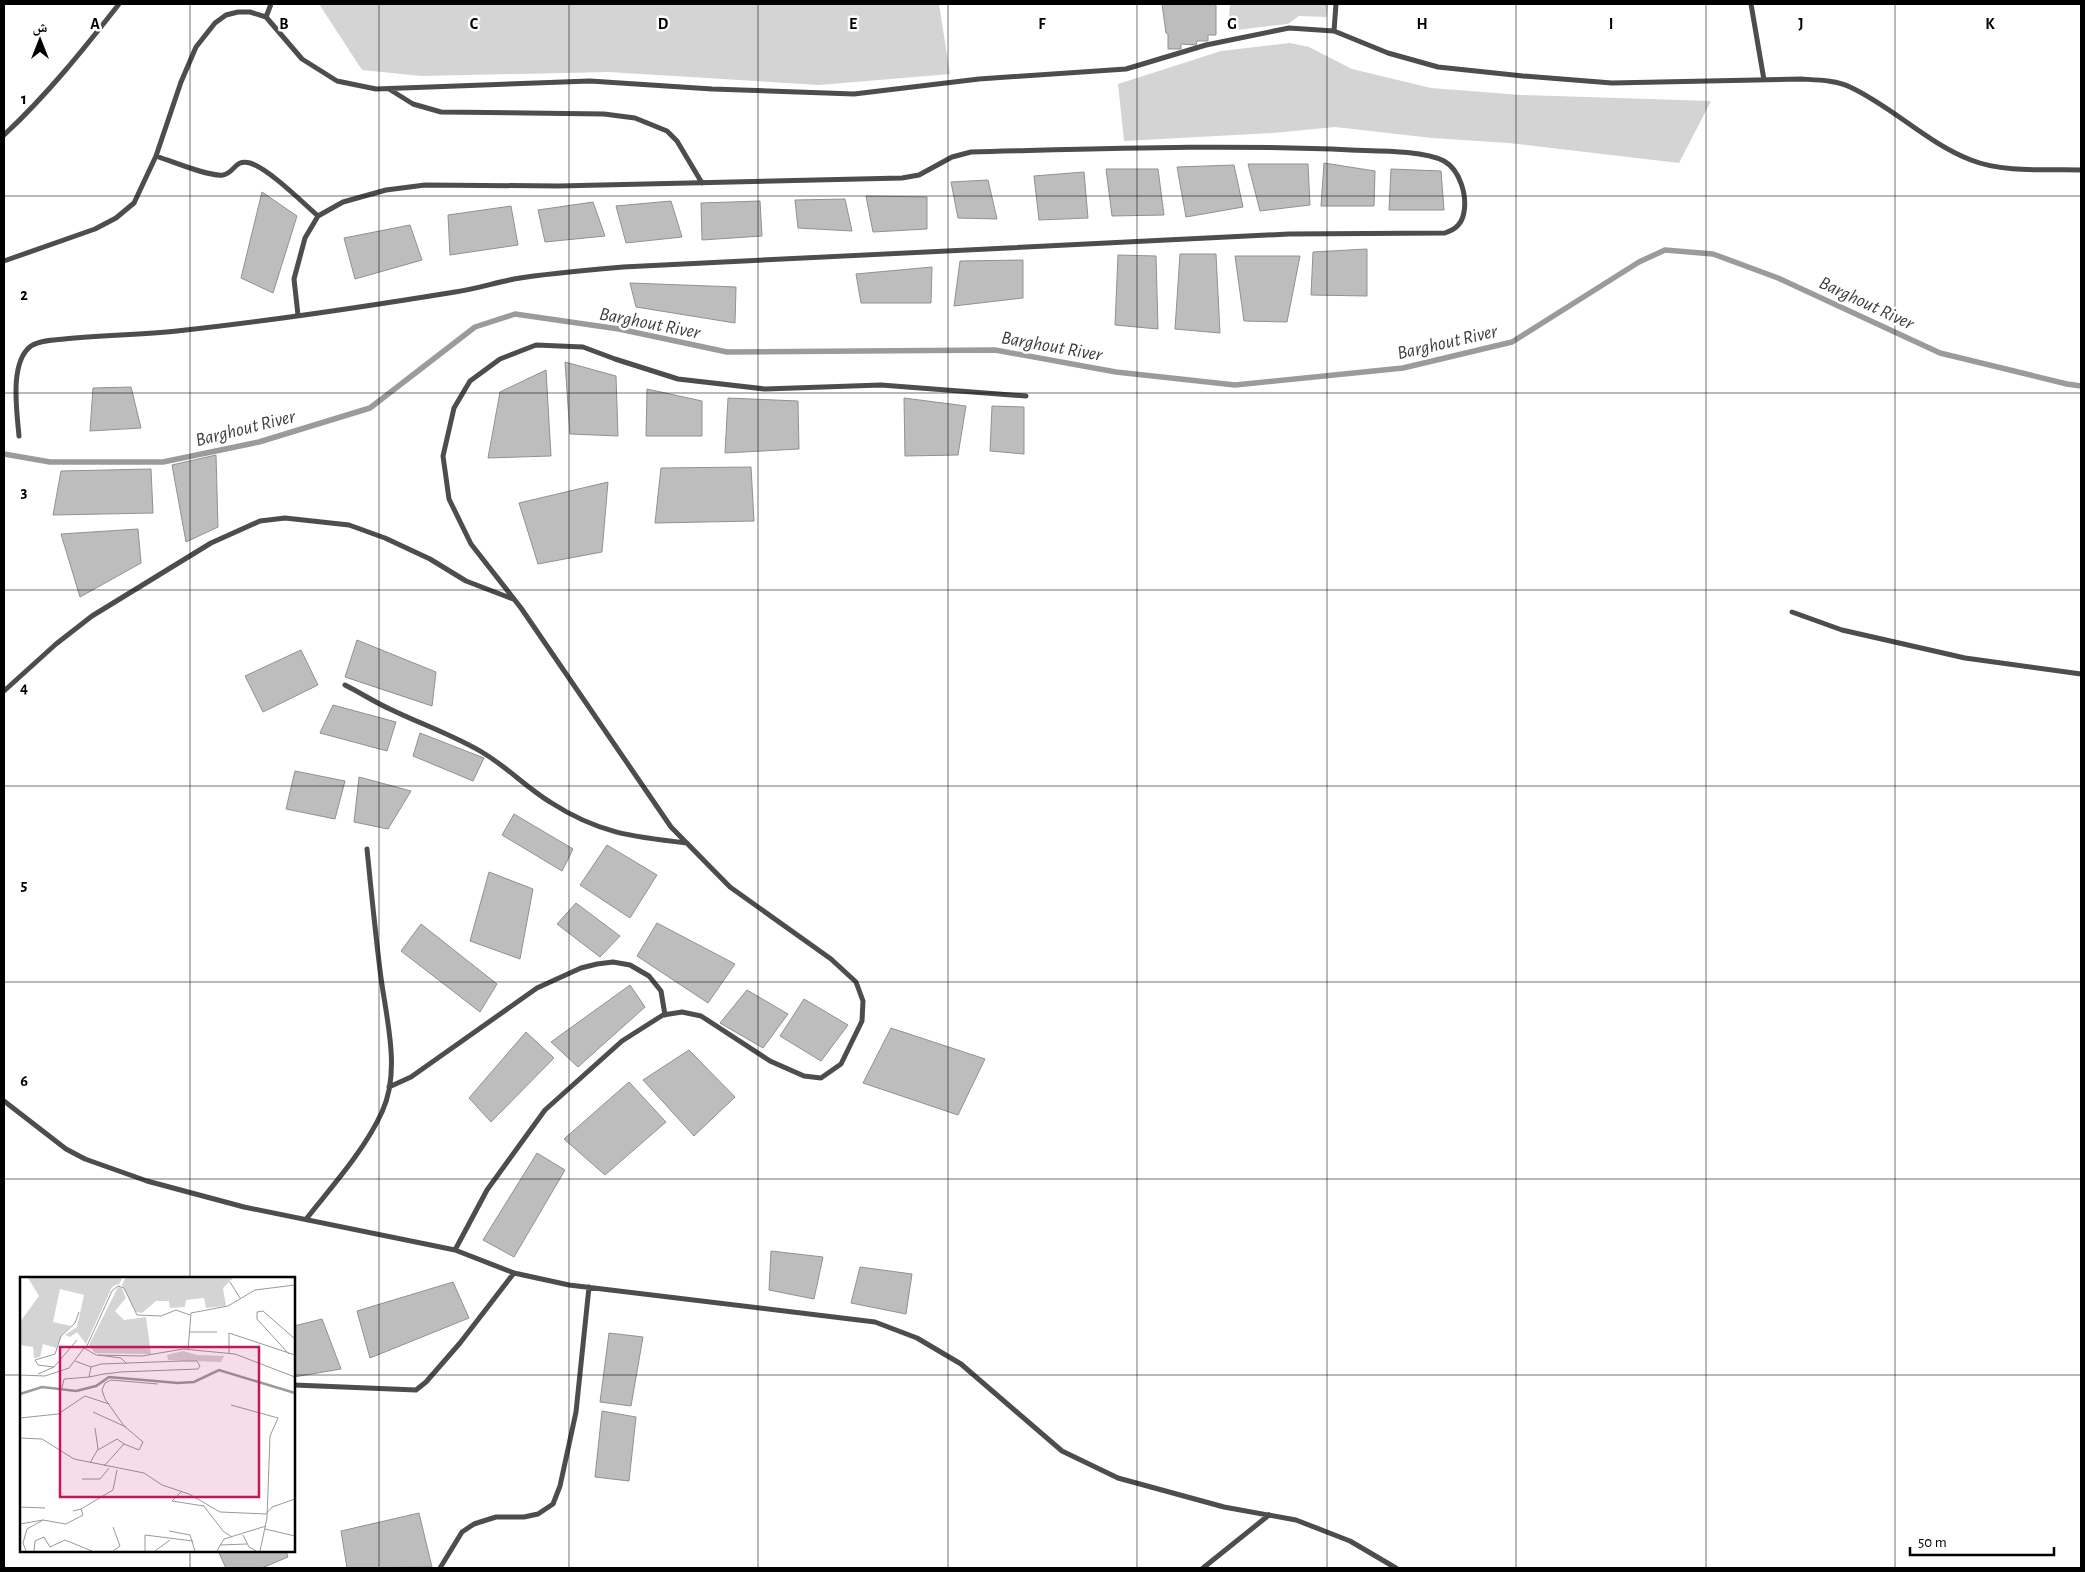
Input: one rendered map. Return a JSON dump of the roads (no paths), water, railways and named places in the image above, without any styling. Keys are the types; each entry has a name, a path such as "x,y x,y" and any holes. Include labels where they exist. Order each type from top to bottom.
{"street":[{"path":"4,135 42,99 89,44 119,4"},
{"path":"266,18 271,4"},
{"path":"1334,31 1336,4"},
{"path":"1751,4 1764,80"},
{"path":"4,261 94,229 116,218 134,203 156,156 181,82 196,46 214,23 226,15 238,12 250,12 266,18 302,59 337,81 376,89 590,81 712,89 854,94 979,79 1126,69 1206,45 1266,32 1289,28 1334,31 1388,53 1438,67 1612,83 1801,79 1831,82 1849,86 1892,111 1939,144 1971,160 1995,167 2081,170"},
{"path":"388,89 413,104 441,112 604,114 635,118 667,131 677,141 702,183"},
{"path":"19,436 17,379 19,362 25,351 33,344 52,340 97,335 176,332 298,315 458,292 553,273 623,267 1279,234 1445,232 1454,230 1459,226 1464,213 1464,198 1461,183 1452,168 1445,162 1429,156 1396,152 1278,147 971,152 952,157 920,175 911,177 559,186 425,185 386,190 343,202 318,216 305,238 294,279 298,315"},
{"path":"156,156 207,173 223,175 243,162 251,164 267,173 318,216"},
{"path":"455,1250 486,1190 545,1110 622,1041 665,1015 682,1012 701,1016 770,1061 804,1076 821,1078 841,1064 862,1021 863,1001 856,982 831,959 730,887 671,827 514,599 471,544 449,499 443,456 454,408 470,381 500,359 536,345 583,347 678,379 765,389 882,385 1026,396"},
{"path":"4,691 56,644 92,616 211,543 260,521 285,518 350,525 385,538 430,559 466,581 514,599"},
{"path":"1792,612 1842,630 1965,658 2081,674"},
{"path":"345,685 391,710 444,732 486,754 548,801 575,817 600,828 630,836 687,843"},
{"path":"307,1218 354,1157 382,1113 391,1076 390,1042 367,849"},
{"path":"389,1086 411,1077 536,988 581,968 613,962 630,965 649,976 661,992 665,1015"},
{"path":"4,1101 66,1149 116,1171 244,1206 455,1250 514,1273 569,1285 875,1322 916,1338 961,1364 1062,1451 1118,1478 1149,1488 1224,1506 1296,1520 1350,1541 1396,1568"},
{"path":"295,1384 416,1390 426,1382 460,1343 514,1273"},
{"path":"440,1568 462,1532 474,1524 496,1517 524,1517 538,1514 553,1504 560,1486 576,1412 589,1287"},
{"path":"1203,1568 1269,1515"}],"waterway":[{"name":"Barghout River","path":"4,454 50,462 163,462 259,442 370,408 475,327 515,314 619,329 727,352 995,350 1116,372 1235,385 1403,368 1512,342 1639,262 1665,250 1713,254 1778,278 1940,353 2081,386"}]}
